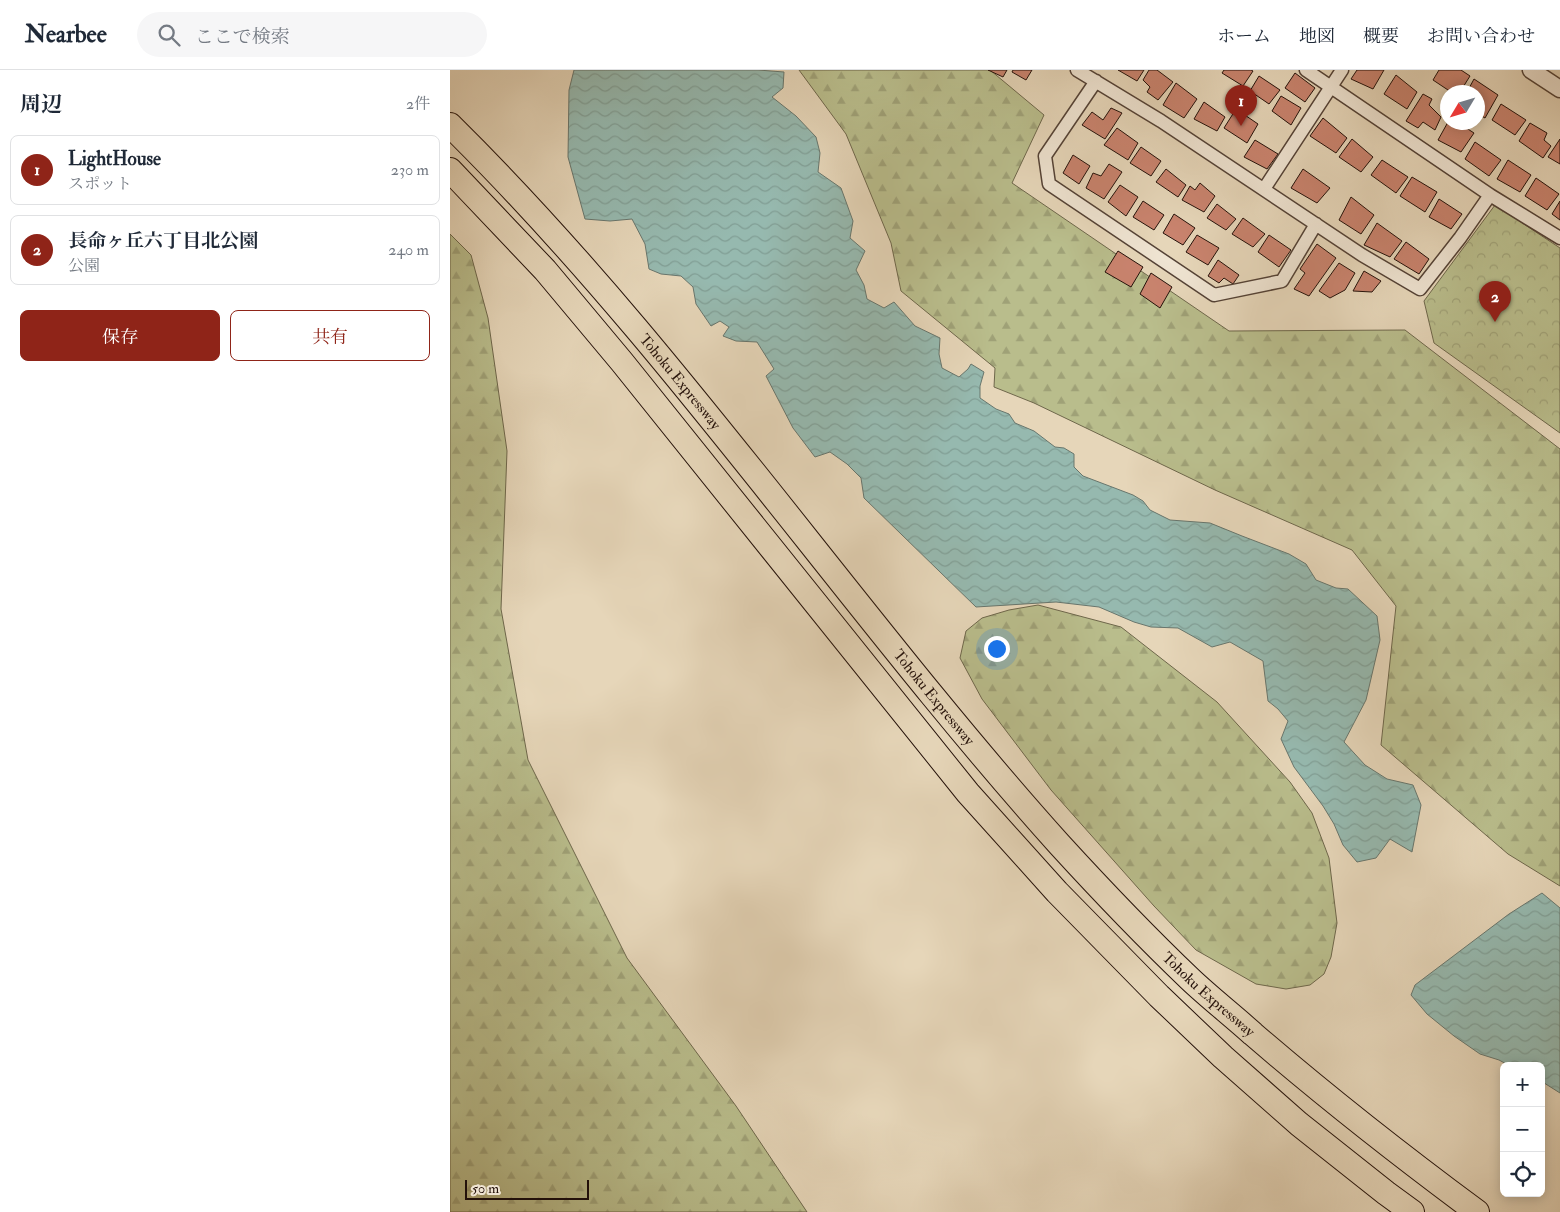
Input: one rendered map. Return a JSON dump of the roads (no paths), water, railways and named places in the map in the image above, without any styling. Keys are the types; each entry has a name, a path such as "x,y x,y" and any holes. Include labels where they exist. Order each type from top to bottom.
{"highway":[{"name":"Tohoku Expressway","path":"450,125 494,169 593,279 669,368 931,695 1060,844 1123,912 1192,981 1272,1051 1408,1162 1477,1212"},
{"path":"450,170 545,270 628,369 968,793 1051,886 1223,1057 1299,1124 1412,1212"}],"street":[{"path":"1078,70 1161,121 1362,255 1420,289 1490,196"},
{"path":"1306,70 1490,196 1560,238"},
{"path":"1264,189 1342,70"},
{"path":"1531,70 1560,90"},
{"path":"1096,81 1046,156 1049,184 1214,295 1282,281 1316,224"}],"water":[{"path":"574,70 758,70 784,72 783,88 772,97 796,116 816,137 820,153 818,172 841,188 853,221 850,238 865,251 856,270 864,285 867,299 884,308 894,302 915,326 940,338 939,354 942,368 959,377 971,364 984,372 980,386 980,398 996,409 1009,414 1015,423 1034,431 1055,447 1064,448 1074,454 1074,467 1083,476 1133,495 1143,501 1150,510 1170,520 1210,523 1289,554 1306,564 1316,580 1336,588 1348,589 1377,616 1380,640 1366,700 1344,742 1365,765 1387,779 1413,785 1421,805 1412,852 1390,839 1376,858 1357,862 1343,845 1334,824 1323,806 1294,767 1281,739 1288,721 1268,701 1263,661 1230,642 1212,647 1178,628 1151,627 1099,607 1056,602 976,607 864,498 861,478 847,464 830,452 815,457 793,428 766,376 774,369 757,342 736,341 723,336 729,327 720,321 711,326 696,304 693,287 681,276 661,274 649,269 645,244 632,219 610,221 585,219 568,157 569,90"},
{"path":"1542,893 1560,908 1560,1093 1545,1084 1545,1062 1503,1062 1480,1054 1427,1014 1411,995 1415,985 1509,914"}],"place":[{"name":"LightHouse","path":"1241,126"},
{"name":"長命ヶ丘六丁目北公園","path":"1495,322"}]}
